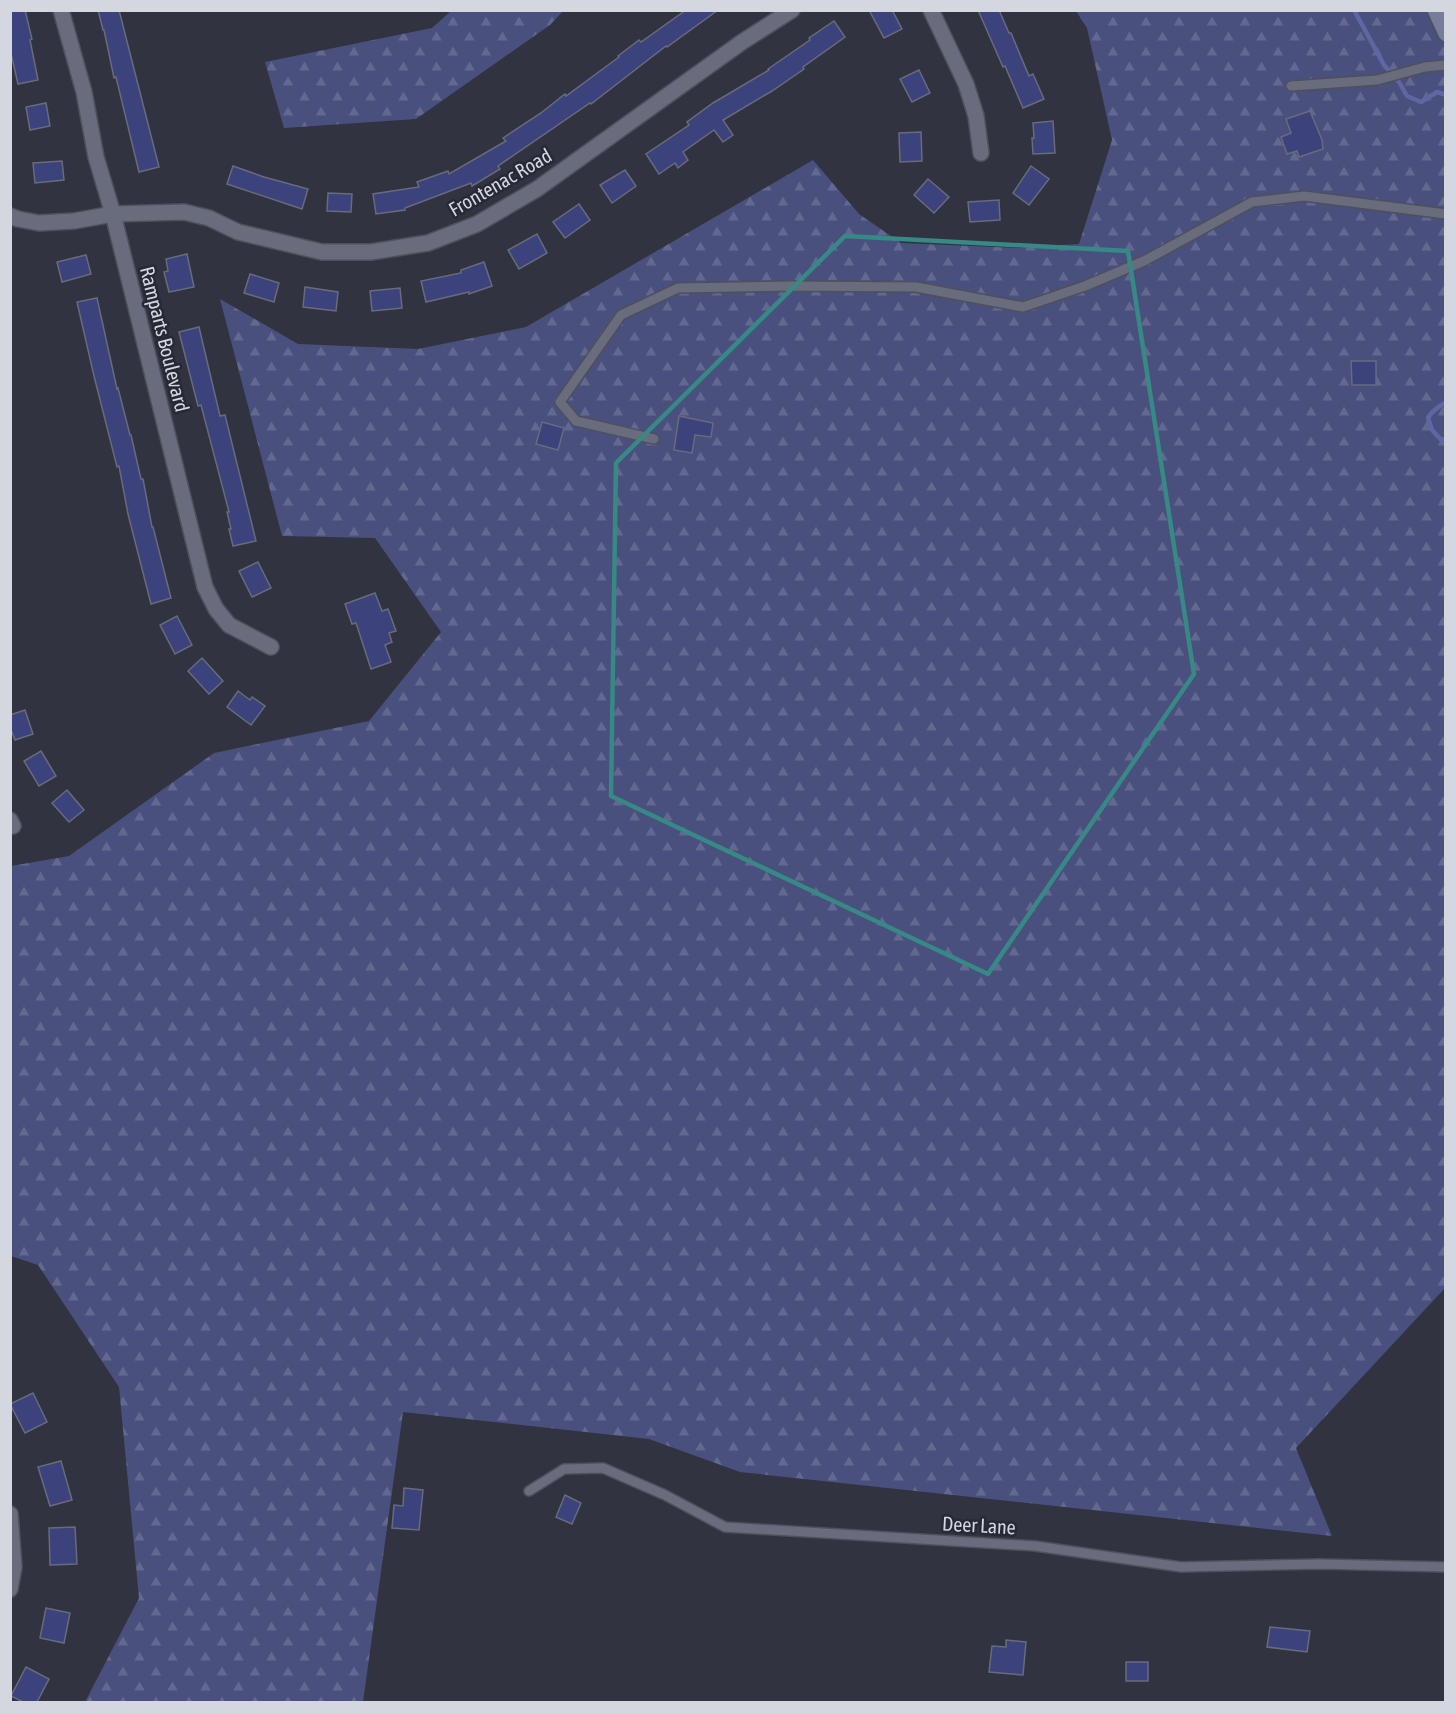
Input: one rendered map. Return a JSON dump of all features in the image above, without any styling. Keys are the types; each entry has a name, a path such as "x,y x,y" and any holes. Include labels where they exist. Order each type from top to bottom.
{"street":[{"name":"Ramparts Boulevard","path":"61,10 84,92 96,157 113,214 205,587 216,609 229,625 271,647"},
{"name":"Frontenac Road","path":"10,216 39,223 74,221 113,214 184,212 209,218 238,232 322,252 371,252 428,243 477,224 537,189 742,42 792,10"},
{"path":"931,10 966,84 976,116 981,153"},
{"path":"1435,10 1446,33"},
{"path":"10,1514 14,1567 10,1589"}],"lane":[{"path":"1291,86 1377,80 1413,70 1446,65"},
{"path":"654,439 576,420 560,402 621,315 678,288 916,287 1023,307 1085,286 1144,261 1252,202 1304,196 1446,214"},
{"name":"Deer Lane","path":"529,1491 564,1468 603,1468 665,1495 724,1527 1035,1546 1181,1567 1320,1564 1446,1567"}],"highlighted area":[{"path":"845,236 1128,251 1194,674 988,974 611,796 616,463"}],"green space":[{"path":"451,11 563,11 550,25 416,119 284,128 265,62 432,28"},
{"path":"1076,11 1445,11 1445,1288 1296,1448 1332,1536 740,1472 649,1439 403,1412 363,1702 85,1702 139,1598 119,1387 38,1265 11,1256 11,866 69,856 214,753 369,721 441,632 375,538 282,536 220,299 298,344 418,349 526,327 813,160 859,214 901,243 1018,248 1079,244 1112,140 1087,28"}],"building":[{"path":"10,10 25,10 38,80 18,84 10,49"},
{"path":"98,10 119,10 159,167 139,172"},
{"path":"686,10 718,10 666,46 591,104 498,166 500,169 472,186 471,183 405,208 405,210 376,214 373,194 419,187 417,182 448,171 449,174 506,141 503,138 565,94 566,96 639,40 641,42"},
{"path":"869,10 892,10 902,29 884,38"},
{"path":"978,10 999,10 1029,76 1033,74 1044,99 1023,108"},
{"path":"834,21 845,37 772,91 723,120 733,135 723,142 714,130 683,152 688,160 678,168 675,163 659,174 646,154 689,125 687,122 713,103 769,70"},
{"path":"919,70 930,93 912,102 900,79"},
{"path":"46,103 50,126 30,130 26,107"},
{"path":"1310,111 1322,140 1323,149 1299,157 1297,151 1287,154 1281,137 1291,133 1286,119"},
{"path":"1053,121 1055,153 1033,154 1033,123"},
{"path":"921,132 922,161 900,162 899,133"},
{"path":"62,161 64,180 35,183 33,163"},
{"path":"233,166 308,189 302,209 227,184"},
{"path":"1031,166 1049,179 1029,205 1013,193"},
{"path":"625,170 636,186 612,203 600,185"},
{"path":"928,179 949,197 934,213 914,195"},
{"path":"328,193 352,194 351,212 327,211"},
{"path":"999,200 1000,220 970,222 968,202"},
{"path":"579,204 590,220 565,238 553,222"},
{"path":"537,234 547,253 519,269 508,250"},
{"path":"187,254 194,287 169,292 164,272 168,271 166,259"},
{"path":"86,255 91,274 62,282 57,262"},
{"path":"484,262 492,286 469,294 469,292 426,302 421,281 461,273 461,270"},
{"path":"250,274 279,283 274,302 244,293"},
{"path":"305,287 338,292 336,311 303,307"},
{"path":"400,288 402,308 372,311 370,291"},
{"path":"97,298 117,389 141,479 143,479 152,527 171,598 151,604 77,302"},
{"path":"199,327 220,416 225,415 256,541 233,546 227,512 229,512 179,332"},
{"path":"1351,361 1376,361 1376,385 1352,385"},
{"path":"679,416 713,423 711,437 695,435 692,453 674,450"},
{"path":"542,422 564,428 558,450 536,444"},
{"path":"258,562 271,588 252,597 239,571"},
{"path":"375,593 382,611 388,609 396,631 389,633 392,642 385,645 391,662 371,669 356,623 352,624 345,604"},
{"path":"177,616 192,645 175,654 160,625"},
{"path":"202,658 223,681 209,694 188,671"},
{"path":"238,691 250,700 252,697 265,706 251,725 227,707"},
{"path":"25,710 33,734 15,740 10,727 10,715"},
{"path":"41,751 56,776 39,786 24,761"},
{"path":"67,790 84,810 69,822 52,803"},
{"path":"33,1393 47,1422 25,1433 10,1404"},
{"path":"61,1461 72,1500 50,1506 38,1467"},
{"path":"404,1488 423,1490 419,1530 392,1528 394,1505 403,1506"},
{"path":"565,1495 581,1503 572,1524 556,1517"},
{"path":"75,1527 77,1564 50,1565 49,1528"},
{"path":"46,1608 70,1613 64,1643 40,1638"},
{"path":"1270,1627 1310,1631 1307,1652 1267,1647"},
{"path":"1006,1640 1026,1642 1023,1675 989,1672 992,1646 1006,1647"},
{"path":"1126,1662 1148,1662 1148,1681 1126,1681"},
{"path":"26,1667 49,1679 37,1702 23,1702 11,1696"}],"waterway":[{"path":"1354,10 1384,65 1399,82 1407,96 1421,102 1437,92 1446,95"},
{"path":"1446,402 1428,418 1432,430 1446,445"}]}
